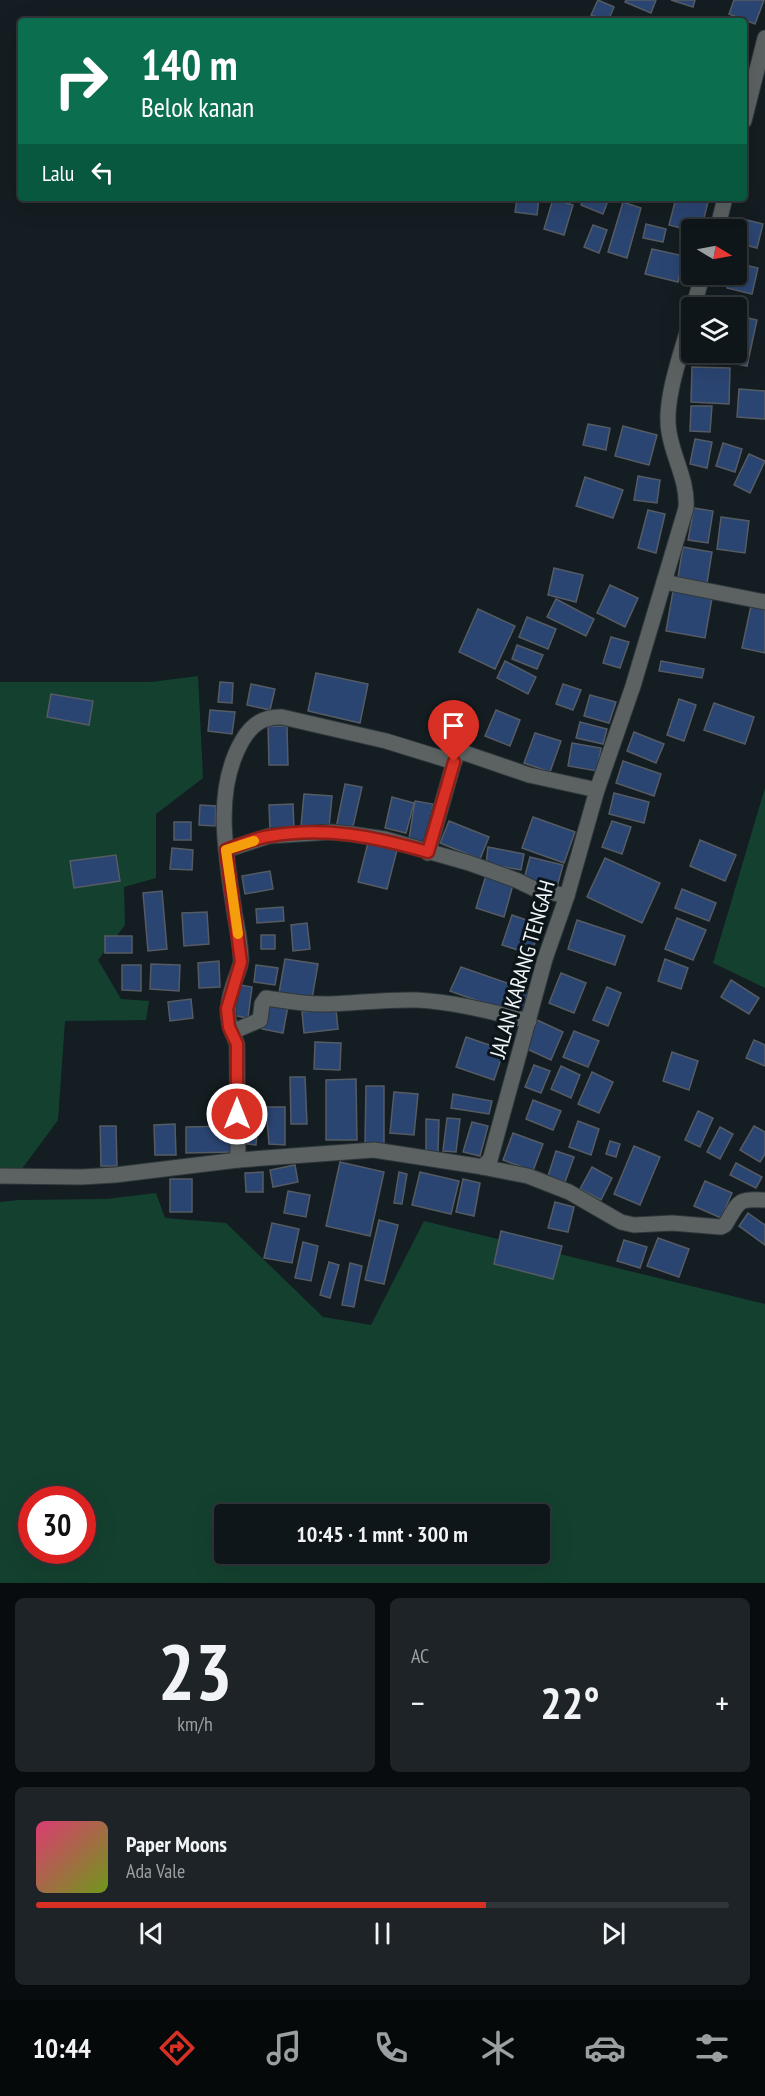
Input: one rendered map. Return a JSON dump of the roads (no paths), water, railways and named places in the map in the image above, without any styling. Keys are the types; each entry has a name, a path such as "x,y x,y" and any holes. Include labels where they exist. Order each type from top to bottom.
{"street":[{"path":"747,110 765,38"},
{"path":"720,219 724,201"},
{"name":"JALAN KARANG TENGAH","path":"482,1167 493,1155 545,959 567,896 597,790 633,686 686,508 687,496 669,433 668,417 681,358"},
{"path":"664,582 765,602"},
{"path":"238,1160 237,1044 227,1016 227,1009 241,962 226,850 226,801 231,765 252,726 260,720 274,717 386,741 459,750 529,775 597,790"},
{"path":"428,852 459,750"},
{"path":"226,850 269,836 331,832 385,839 480,866 535,890 567,896"},
{"path":"232,1032 260,1020 262,1004 266,998 299,1003 330,1004 376,1000 418,1000 469,1006 529,1021"},
{"path":"0,1176 115,1175 238,1160 374,1150 528,1176 569,1192 621,1222 634,1225 672,1223 722,1227 739,1202 747,1199 763,1200"}]}
